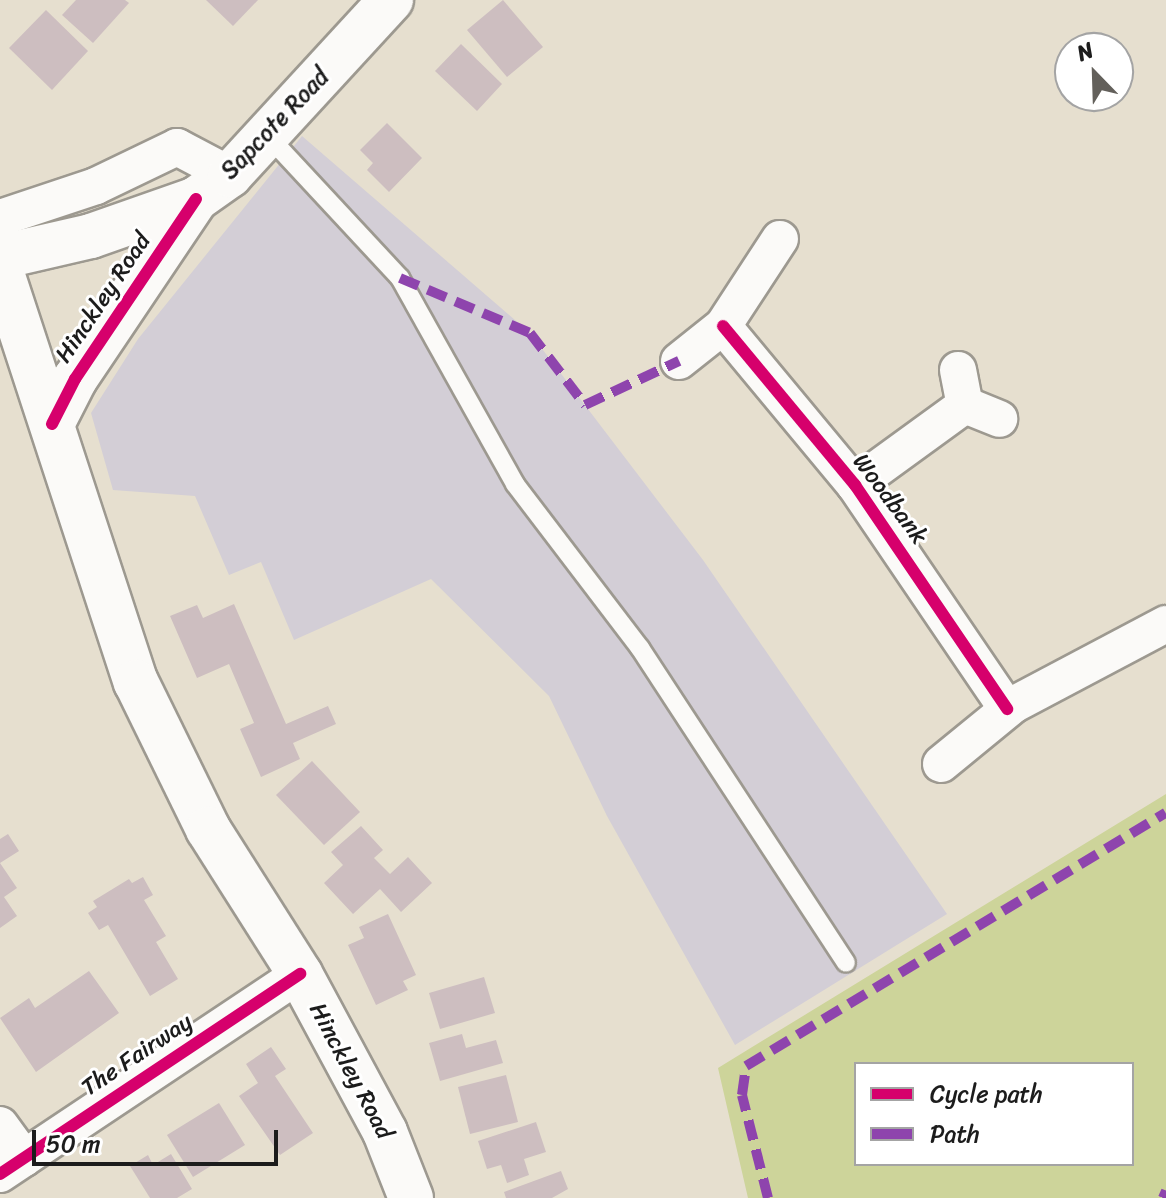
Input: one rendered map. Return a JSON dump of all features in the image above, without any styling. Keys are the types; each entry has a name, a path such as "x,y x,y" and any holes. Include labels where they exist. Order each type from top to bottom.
{"main road":[{"name":"Sapcote Road","path":"0,257 91,236 213,187 268,136 391,0"},
{"name":"Hinckley Road","path":"52,424 75,379 213,187"},
{"name":"Hinckley Road","path":"0,267 136,682 208,829 300,974 385,1132 411,1198"}],"street":[{"path":"0,218 96,186 177,147 213,187"},
{"path":"679,361 723,326 780,239"},
{"name":"Woodbank","path":"723,326 855,485 1007,709"},
{"path":"958,370 965,405 999,419"},
{"name":"Woodbank","path":"855,485 965,405"},
{"path":"941,764 1007,709 1166,624"},
{"name":"The Fairway","path":"12,1166 300,974"},
{"path":"0,1125 12,1166"}],"lane":[{"path":"268,136 400,278 515,484 640,648 846,963"}],"shaded area":[{"path":"302,136 530,333 703,560 947,914 735,1045 607,816 549,696 431,579 294,640 261,562 229,575 195,496 113,490 91,413 138,339"}],"green space":[{"path":"1166,794 1166,1198 748,1198 718,1068"}],"building":[{"path":"76,0 125,0 129,3 93,43 62,15"},
{"path":"206,0 258,0 233,26"},
{"path":"503,0 543,47 507,77 467,30"},
{"path":"46,10 88,51 52,90 9,48"},
{"path":"461,44 502,84 477,111 435,71"},
{"path":"387,123 422,158 389,192 367,170 373,163 360,150"},
{"path":"234,604 286,724 328,706 336,724 293,743 300,759 261,777 240,729 254,723 229,664 197,678 170,616 197,605 203,618"},
{"path":"312,761 360,812 324,845 276,795"},
{"path":"361,826 383,850 374,858 390,874 408,857 432,883 401,912 380,889 353,914 324,883 343,865 331,852"},
{"path":"8,834 19,851 0,863 0,839"},
{"path":"0,863 17,888 4,897 17,916 0,928"},
{"path":"143,877 153,895 144,900 166,936 156,942 178,979 150,996 108,925 99,930 88,913 97,907 93,901 129,879 132,883"},
{"path":"388,914 416,975 403,981 408,990 376,1005 348,945 364,938 359,927"},
{"path":"89,971 119,1013 36,1072 0,1018 29,998 35,1008"},
{"path":"484,977 495,1013 440,1029 429,993"},
{"path":"462,1034 466,1048 496,1040 503,1063 440,1081 429,1043"},
{"path":"271,1047 286,1069 275,1076 313,1133 280,1155 239,1096 258,1083 246,1064"},
{"path":"506,1075 518,1122 470,1134 458,1087"},
{"path":"219,1103 245,1145 193,1177 167,1135"},
{"path":"536,1122 546,1152 524,1159 529,1175 507,1183 501,1165 487,1169 478,1141"},
{"path":"171,1154 192,1189 177,1198 150,1198 130,1166 148,1155 153,1165"},
{"path":"561,1171 568,1189 552,1198 506,1198 504,1192"}],"marked path":[{"path":"400,278 530,333 585,405 679,361"},
{"path":"768,1198 742,1095 746,1066 1166,813"},
{"path":"1163,1198 1166,1191"}],"cycle path":[{"path":"52,424 75,379 196,199"},
{"path":"723,326 855,485 1007,709"},
{"path":"0,1174 300,974"}]}
